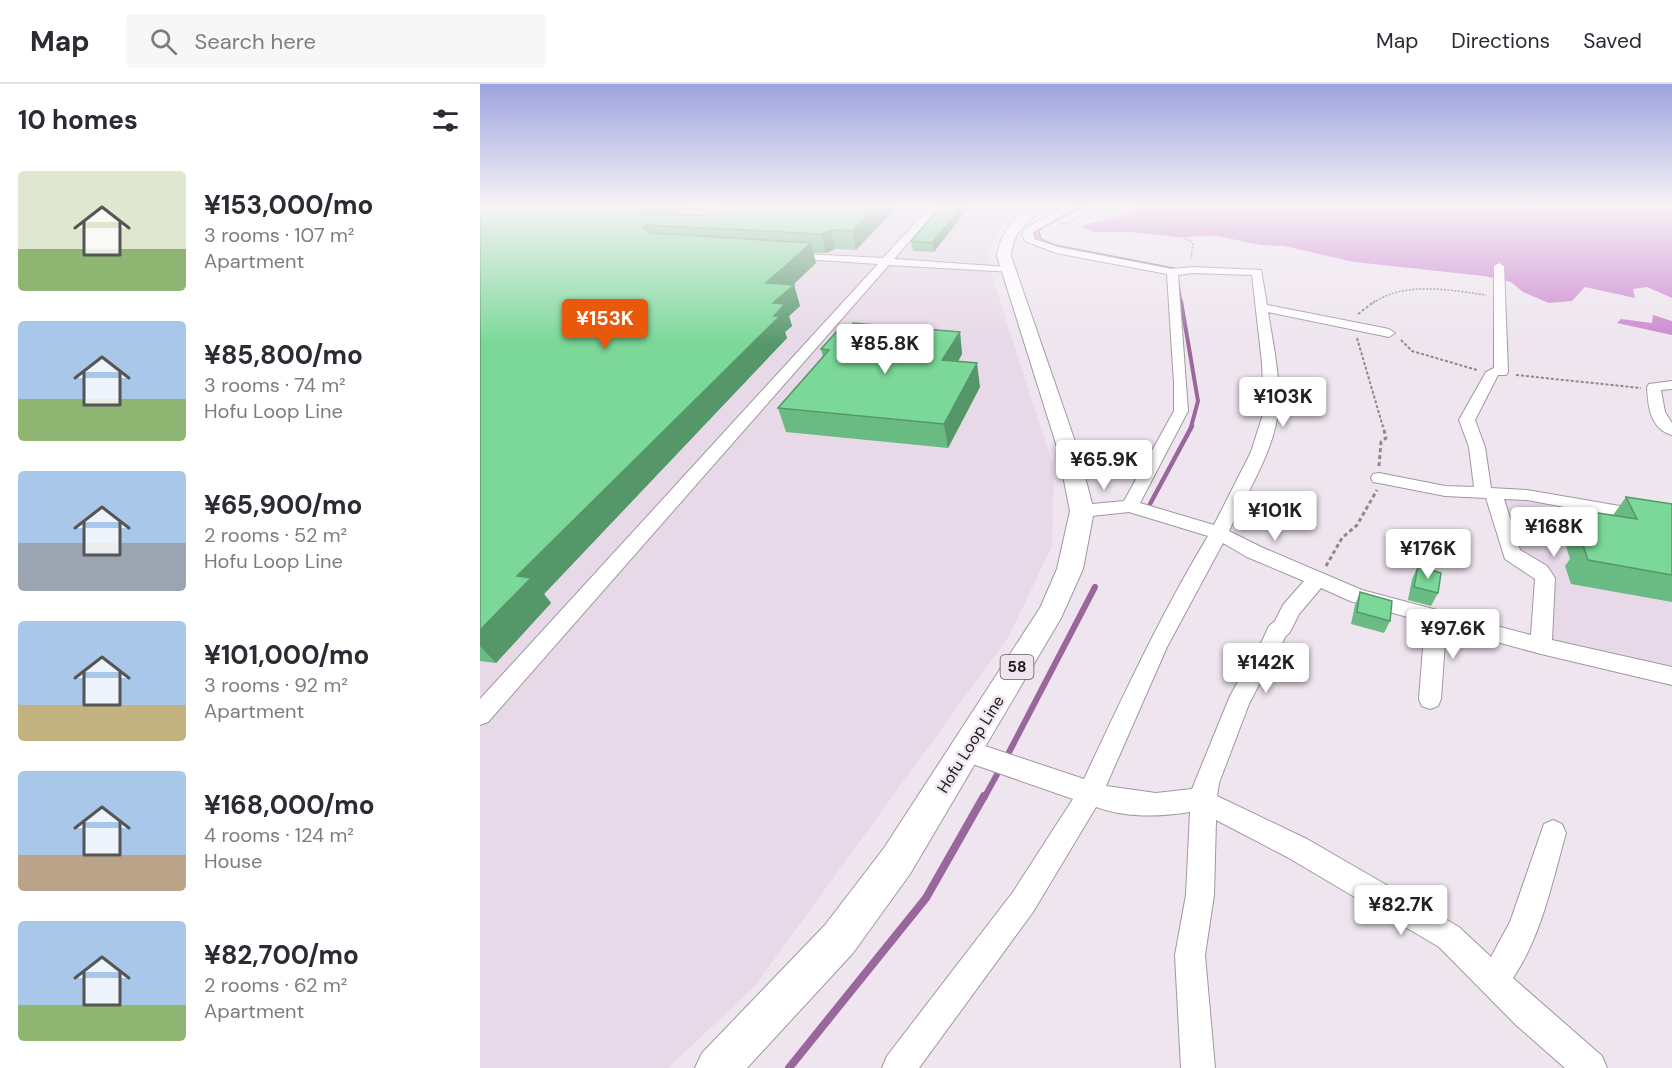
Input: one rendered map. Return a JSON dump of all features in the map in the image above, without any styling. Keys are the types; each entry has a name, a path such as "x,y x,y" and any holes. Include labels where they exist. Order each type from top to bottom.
{"main road":[{"name":"Hofu Loop Line","path":"717,1068 839,939 897,861 1052,611 1070,569 1083,511 1068,450 1008,270 1005,252"}],"street":[{"path":"480,715 895,252"},
{"path":"1066,252 1172,272 1192,269"},
{"path":"899,1068 1023,902 1090,794 1156,647 1182,596 1219,533 1259,452 1271,411 1269,363 1257,272 1192,269 1102,252"},
{"path":"773,254 1008,270"},
{"path":"1499,266 1497,372 1467,420 1476,440 1488,493 1512,554 1540,571 1545,578 1541,646"},
{"path":"1130,506 1180,411 1181,383 1172,272"},
{"path":"1263,308 1389,333"},
{"path":"1672,384 1654,387 1659,418 1662,424 1672,430"},
{"path":"1379,478 1445,490 1527,495 1672,521"},
{"path":"1083,511 1130,506 1219,533 1254,552 1357,596 1541,646 1672,676"},
{"path":"1198,1068 1190,955 1200,895 1203,803 1206,783 1238,703 1255,672 1263,663 1276,632 1284,626 1290,610 1317,580"},
{"path":"1430,699 1436,618"},
{"path":"967,751 1111,800 1155,805 1190,800 1203,803 1252,824 1449,937 1527,1014 1590,1068"},
{"path":"1492,979 1501,969 1518,939 1553,833"}],"path":[{"path":"1192,269 1193,252"},
{"path":"1345,323 1385,295 1396,292 1448,290 1499,297"},
{"path":"1317,580 1342,538 1357,525 1366,513 1377,491 1382,442 1386,438 1377,400 1371,388 1357,338 1361,327"},
{"path":"1389,333 1412,351 1479,370 1614,387 1654,387"}],"shaded area":[{"path":"480,252 986,252 1054,468 1052,546 1009,636 754,987 668,1068 480,1068"},
{"path":"1076,252 1090,252 1178,269"},
{"path":"1310,252 1672,252 1672,298 1647,287 1633,289 1635,298 1585,287 1572,301 1549,303 1523,292 1511,282 1484,276 1354,262"},
{"path":"1653,315 1672,321 1672,335 1617,323 1621,319 1652,323"},
{"path":"1499,496 1528,497 1672,523 1672,671 1546,641 1550,569 1515,549"}],"building":[{"path":"480,252 801,252 766,283 794,285 773,303 785,304 774,316 780,316 517,576 531,578 480,630"},
{"path":"853,323 960,332 942,360 977,363 944,424 778,408 829,350 821,349 839,329 847,330"},
{"path":"1626,497 1672,504 1672,575 1588,560 1582,542 1590,543 1578,510 1637,519"},
{"path":"1418,566 1441,573 1438,593 1414,587"},
{"path":"1360,592 1392,601 1390,621 1357,612"}],"waterway":[{"path":"1176,270 1181,303"},
{"path":"1181,301 1198,401 1191,427"},
{"path":"1150,504 1192,426"},
{"path":"1006,758 1095,587"},
{"path":"984,798 1000,769"},
{"path":"789,1068 926,898 984,796"}]}
